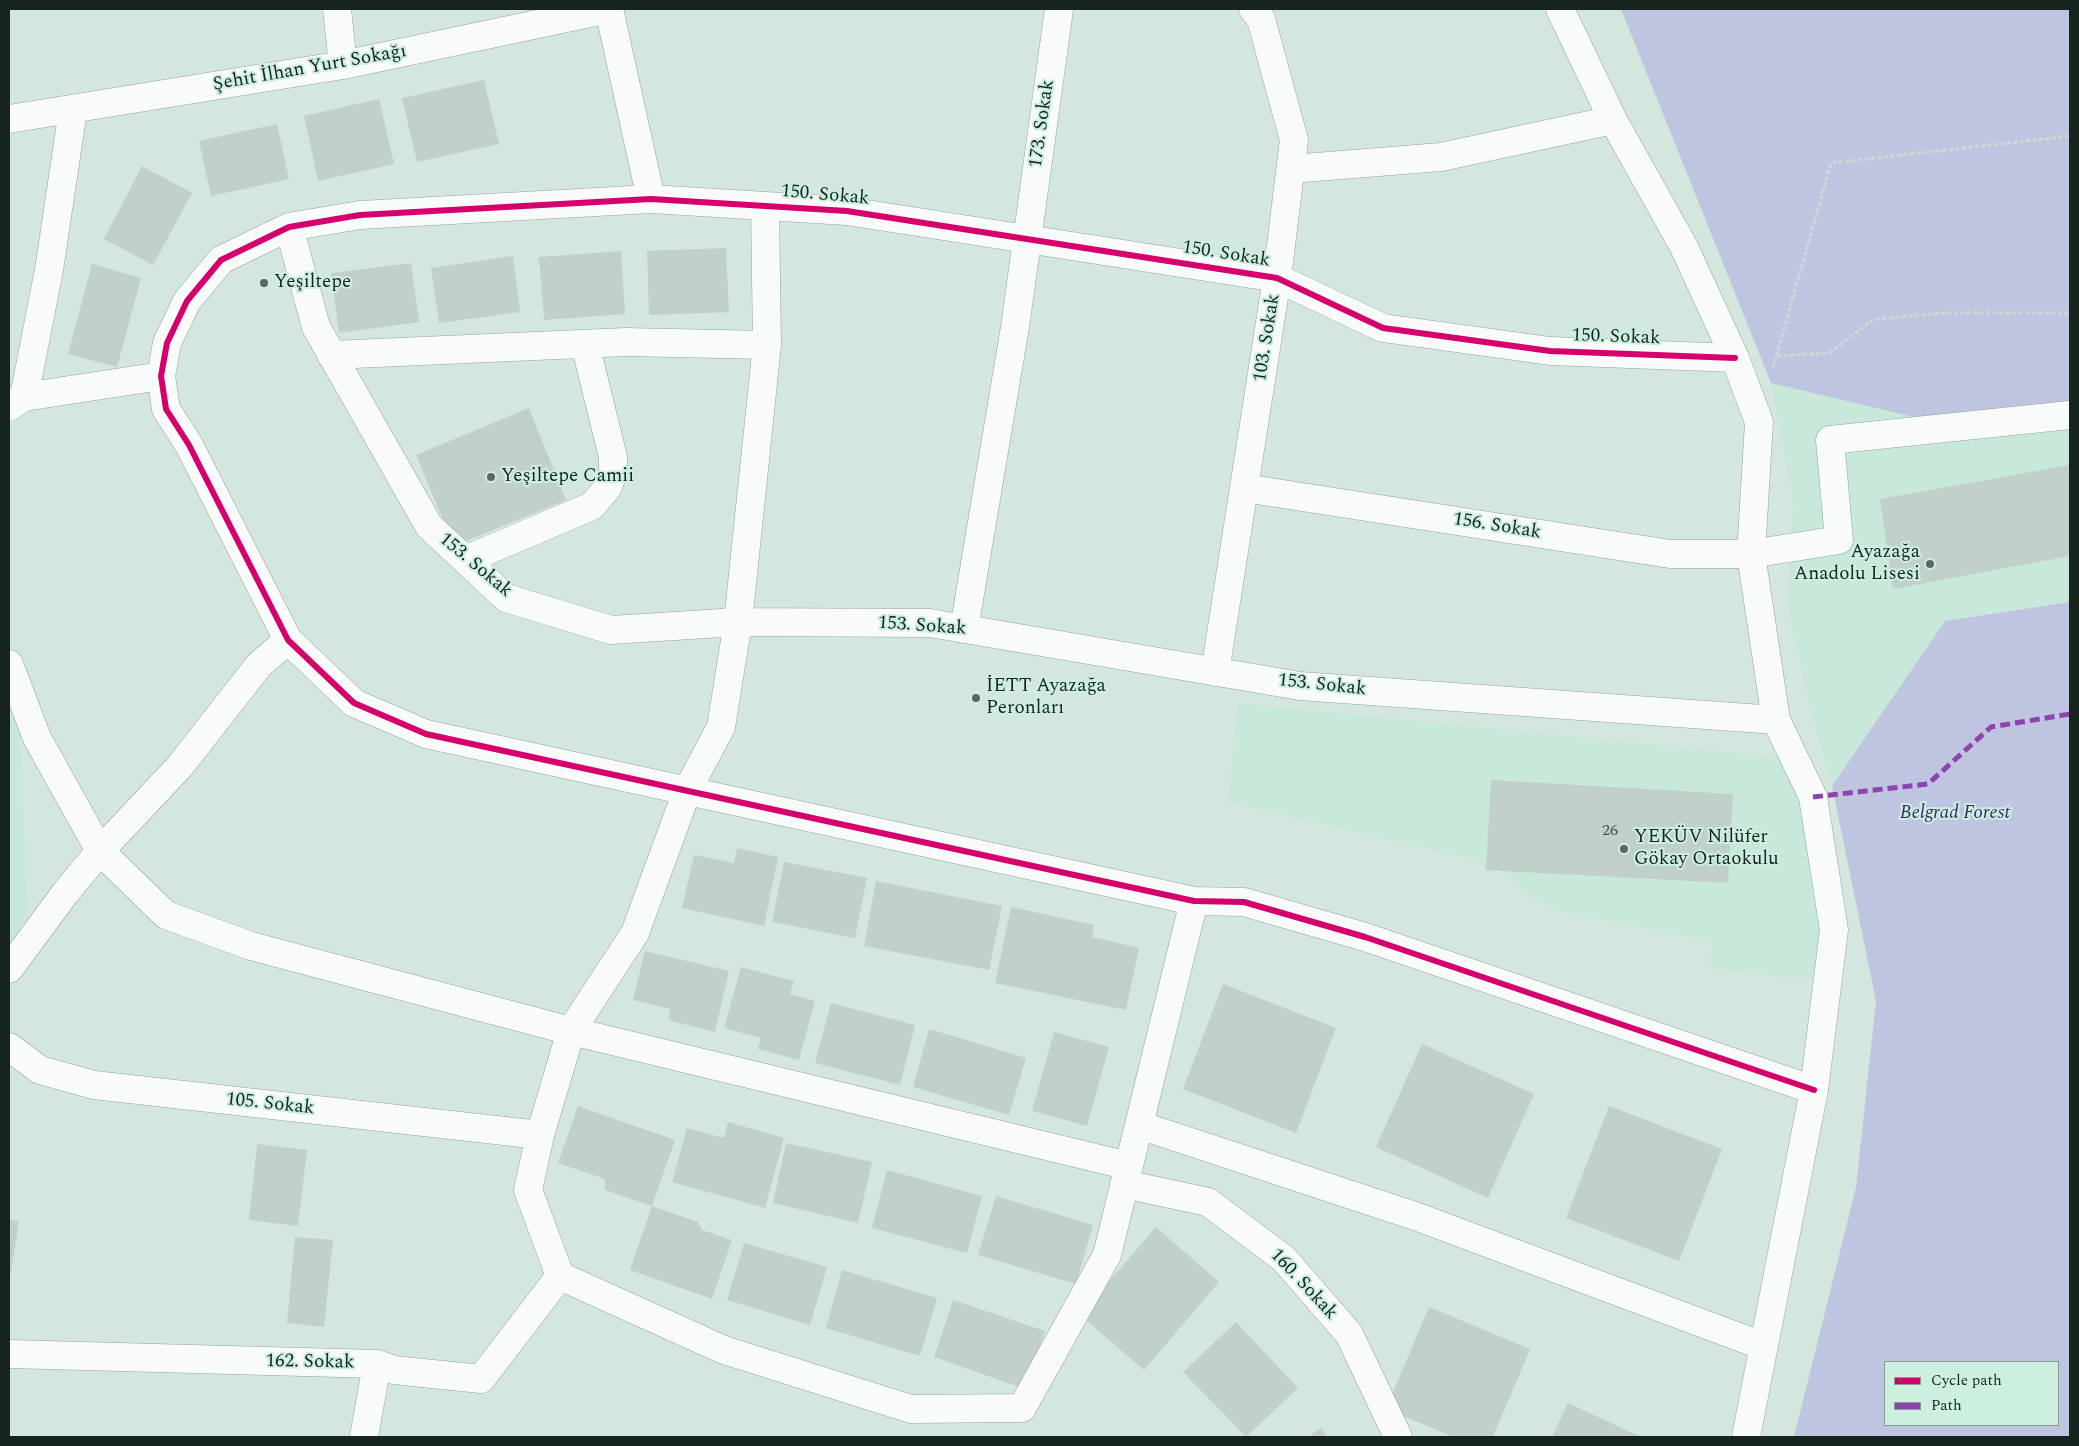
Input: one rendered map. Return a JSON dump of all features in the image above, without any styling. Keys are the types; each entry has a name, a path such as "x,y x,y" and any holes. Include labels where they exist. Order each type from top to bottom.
{"street":[{"path":"337,9 343,65"},
{"path":"609,9 652,199"},
{"name":"Şehit İlhan Yurt Sokağı","path":"9,119 343,65 569,13 609,9"},
{"name":"173. Sokak","path":"964,629 1015,327 1059,9"},
{"name":"103. Sokak","path":"1215,672 1277,278 1294,140 1261,19 1253,9"},
{"path":"1560,9 1612,120 1684,247 1735,358 1759,422 1751,554 1776,720 1813,798 1834,930 1814,1090 1762,1346 1746,1437"},
{"path":"73,110 49,270 16,402 161,376"},
{"path":"1291,169 1440,157 1612,120"},
{"name":"150. Sokak","path":"1735,358 1550,351 1383,328 1277,278 847,211 652,199 360,215 289,227 221,260 187,301 167,343 161,376 166,409 188,445 288,640 354,703 426,734 1194,900 1244,902 1365,937 1814,1090"},
{"path":"765,206 767,345 738,622 721,727 687,791 635,933 571,1031 540,1135 528,1190 560,1276 724,1350 911,1409 1022,1408 1107,1255 1194,900"},
{"name":"153. Sokak","path":"289,227 316,327 429,526 506,598 611,630 738,622 930,624 1300,686 1776,720"},
{"path":"332,355 626,342 767,345"},
{"path":"465,560 592,506 608,487 613,472 613,457 585,344"},
{"name":"156. Sokak","path":"1244,488 1670,554 1751,554 1839,540 1830,440 2070,415"},
{"path":"9,968 66,892 100,851 180,766 259,665 288,640"},
{"name":"160. Sokak","path":"9,664 37,738 100,851 166,915 251,946 1127,1175 1208,1202 1284,1259 1349,1334 1398,1437"},
{"name":"105. Sokak","path":"9,1047 40,1070 94,1085 540,1135"},
{"path":"1139,1125 1415,1216 1762,1346"},
{"name":"162. Sokak","path":"9,1354 377,1364 394,1370 481,1379 560,1276"},
{"path":"364,1437 377,1364"}],"path":[{"path":"1772,375 1831,163 2070,136"},
{"path":"1777,356 1829,353 1874,319 1945,313 2050,315 2070,313"}],"shaded area":[{"name":"Ayazağa Anadolu Lisesi","path":"1771,383 1922,419 2070,405 2070,602 1945,621 1832,786 1811,712 1787,603 1793,502"},
{"path":"9,677 18,686 28,911 9,953"},
{"name":"YEKÜV Nilüfer Gökay Ortaokulu","path":"1238,703 1794,759 1828,976 1789,978 1709,968 1713,942 1553,910 1528,895 1502,871 1486,870 1477,860 1228,802"}],"green space":[{"path":"1621,9 2070,9 2070,405 1922,419 1771,383"},
{"name":"Belgrad Forest","path":"2070,602 2070,1437 1794,1437 1856,1187 1876,1001 1832,786 1945,621"}],"building":[{"path":"484,80 499,144 417,162 402,98"},
{"path":"379,99 394,164 318,181 304,116"},
{"path":"277,124 289,179 211,196 199,141"},
{"path":"142,166 192,193 153,265 104,239"},
{"path":"726,248 729,312 649,315 647,251"},
{"path":"621,251 625,314 544,320 539,257"},
{"path":"513,256 520,312 439,323 431,268"},
{"path":"411,263 419,322 339,333 331,273"},
{"path":"92,264 141,278 117,367 68,354"},
{"name":"Yeşiltepe Camii","path":"529,408 566,500 454,546 416,455"},
{"path":"2070,465 2070,556 1893,589 1880,499"},
{"name":"YEKÜV Nilüfer Gökay Ortaokulu","path":"1491,780 1733,794 1728,883 1486,870"},
{"path":"737,848 778,857 764,926 682,908 694,855 734,863"},
{"path":"784,862 867,878 855,938 772,922"},
{"path":"876,881 1002,906 989,970 864,946"},
{"path":"1011,907 1094,925 1092,937 1139,948 1126,1010 995,983"},
{"path":"645,951 729,971 715,1032 668,1020 671,1009 633,1000"},
{"path":"741,967 794,981 790,994 815,1001 799,1060 758,1049 761,1038 724,1028"},
{"path":"1223,984 1336,1028 1296,1133 1183,1089"},
{"path":"831,1003 915,1025 900,1085 815,1063"},
{"path":"929,1029 1026,1058 1009,1115 913,1087"},
{"path":"1054,1032 1109,1047 1087,1126 1032,1111"},
{"path":"1422,1044 1534,1094 1488,1198 1376,1147"},
{"path":"578,1106 675,1140 652,1206 605,1190 605,1179 558,1163"},
{"path":"1609,1106 1722,1149 1679,1261 1566,1218"},
{"path":"728,1122 784,1138 765,1208 672,1182 687,1128 724,1138"},
{"path":"786,1143 872,1162 858,1223 773,1203"},
{"path":"257,1144 307,1150 298,1226 249,1220"},
{"path":"887,1170 982,1196 967,1253 872,1228"},
{"path":"996,1196 1093,1225 1076,1284 978,1255"},
{"path":"652,1206 698,1222 702,1230 732,1240 712,1299 630,1270"},
{"path":"9,1220 19,1221 10,1278 9,1278"},
{"path":"1156,1227 1219,1282 1144,1370 1080,1315"},
{"path":"295,1237 333,1240 324,1327 287,1323"},
{"path":"744,1243 827,1267 810,1325 727,1300"},
{"path":"842,1270 937,1298 920,1356 826,1328"},
{"path":"953,1300 1045,1331 1025,1389 934,1357"},
{"path":"1429,1307 1530,1349 1493,1437 1454,1437 1386,1409"},
{"path":"1236,1322 1298,1388 1246,1437 1183,1372"},
{"path":"1568,1403 1641,1437 1552,1437"},
{"path":"1321,1428 1328,1437 1308,1437"}],"marked path":[{"path":"1813,797 1928,784 1991,727 2070,714"}],"cycle path":[{"path":"1735,358 1550,351 1383,328 1277,278 847,211 651,199 360,215 289,227 221,260 187,301 167,343 161,376 166,409 189,445 288,640 354,703 426,734 1194,901 1244,902 1365,937 1814,1090"}],"place":[{"name":"Yeşiltepe","path":"264,283"},
{"name":"Yeşiltepe Camii","path":"491,477"},
{"name":"Ayazağa Anadolu Lisesi","path":"1930,564"},
{"name":"İETT Ayazağa Peronları","path":"976,698"},
{"name":"YEKÜV Nilüfer Gökay Ortaokulu","path":"1624,849"}]}
